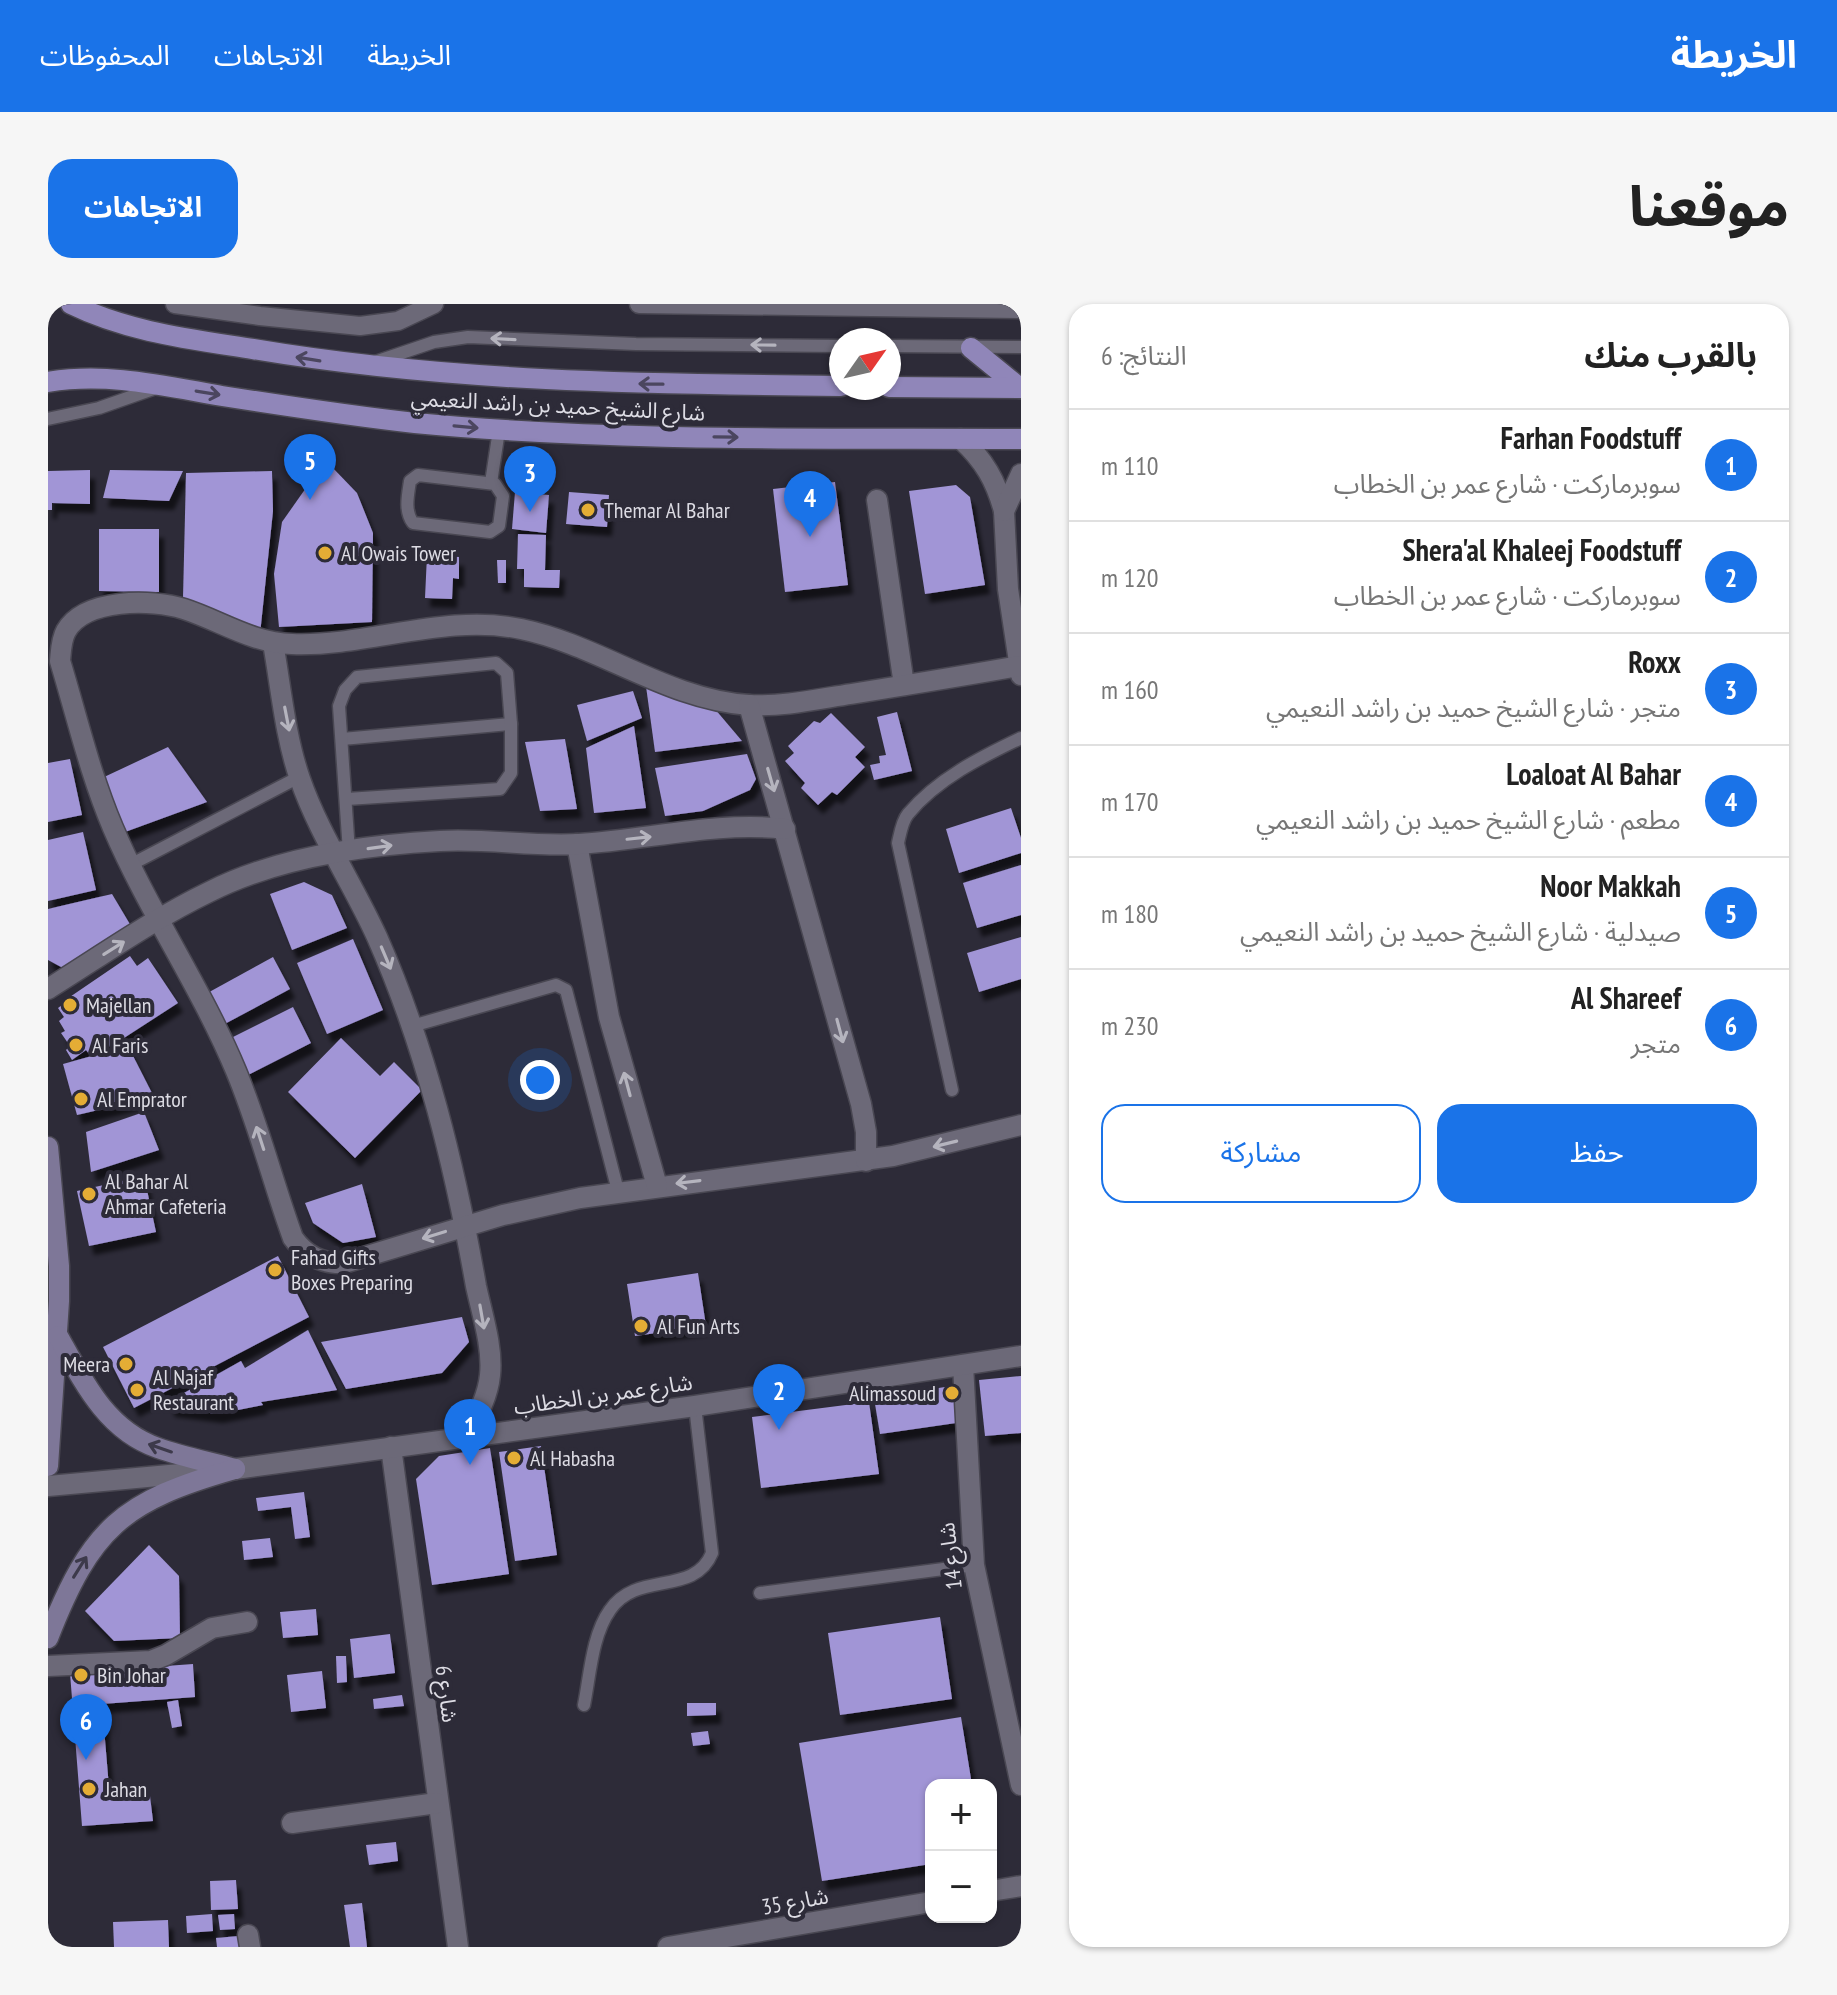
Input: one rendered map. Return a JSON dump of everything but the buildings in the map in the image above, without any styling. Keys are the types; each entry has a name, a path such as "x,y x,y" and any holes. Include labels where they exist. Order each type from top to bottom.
{"main road":[{"name":"شارع الشيخ حميد بن راشد النعيمي","path":"71,304 99,317 157,334 364,366 587,382 829,386"},
{"path":"971,348 1020,388"},
{"name":"شارع الشيخ حميد بن راشد النعيمي","path":"48,382 81,377 118,378 325,412 499,430 674,436 1021,439"},
{"path":"901,387 1020,388"},
{"path":"48,1147 59,1266 58,1336 48,1466"},
{"path":"58,1336 85,1384 114,1423 156,1448 235,1469"},
{"path":"48,1638 72,1579 85,1558 119,1520 161,1493 235,1469"}],"street":[{"path":"175,304 360,326 398,321 434,304"},
{"path":"639,304 1021,309"},
{"path":"961,439 985,464 1004,511 1008,589 1020,671 904,685 788,704 749,705 687,692 542,634 507,626 472,624 309,644 273,643 234,631 183,609 149,603 104,607 76,619 66,631 60,661 98,790 130,865 236,1070 289,1226 300,1248 320,1261 344,1263 541,1206 618,1191 866,1161 921,1151 1021,1125"},
{"path":"1004,511 1021,474"},
{"path":"877,500 904,685"},
{"path":"273,643 299,777 342,853 412,1026 435,1102 465,1226 490,1361 487,1391 466,1437"},
{"path":"749,705 861,1104 866,1132 866,1161"},
{"path":"48,989 209,891 270,869 342,853 442,840 577,844 739,828 785,829"},
{"path":"577,844 609,1017 657,1186"},
{"name":"شارع عمر بن الخطاب","path":"48,1486 235,1469 695,1406 1021,1356"},
{"name":"شارع 14","path":"963,1365 974,1565 1014,1722 1021,1785"},
{"name":"شارع 6","path":"391,1447 458,1947"},
{"path":"48,1666 151,1661 212,1628 247,1622"},
{"path":"292,1823 437,1803"},
{"path":"997,1890 1021,1886"},
{"name":"شارع 35","path":"668,1947 925,1903"}],"lane":[{"path":"364,366 434,342 468,337 636,344 829,346"},
{"path":"901,346 1021,347"},
{"path":"48,419 90,410 163,386"},
{"path":"491,483 499,430"},
{"path":"418,475 491,483 499,487 503,496 499,526 494,531 421,526 413,523 408,515 410,481 418,475"},
{"path":"342,853 347,799 339,706 345,690 357,677 496,663 507,673 511,773 500,789 347,799"},
{"path":"342,739 511,724"},
{"path":"952,1090 898,843 906,816 937,788 973,761 1021,738"},
{"path":"130,865 299,777"},
{"path":"412,1026 556,985 566,990 618,1191"},
{"path":"584,1705 598,1637 610,1609 634,1589 698,1574 707,1565 712,1553 695,1406"},
{"path":"760,1593 974,1565"}],"place":[{"name":"Noor Makkah","path":"310,500"},
{"name":"Themar Al Bahar","path":"588,510"},
{"name":"Roxx","path":"530,512"},
{"name":"Loaloat Al Bahar","path":"810,537"},
{"name":"Al Owais Tower","path":"325,553"},
{"name":"Majellan","path":"70,1005"},
{"name":"Al Faris","path":"76,1045"},
{"name":"Al Emprator","path":"81,1099"},
{"name":"Al Bahar Al Ahmar Cafeteria","path":"89,1194"},
{"name":"Fahad Gifts Boxes Preparing","path":"275,1270"},
{"name":"Al Fun Arts","path":"641,1326"},
{"name":"Meera","path":"126,1364"},
{"name":"Al Najaf Restaurant","path":"137,1390"},
{"name":"Alimassoud","path":"952,1393"},
{"name":"Shera'al Khaleej Foodstuff","path":"779,1430"},
{"name":"Al Habasha","path":"514,1458"},
{"name":"Farhan Foodstuff","path":"470,1465"},
{"name":"Bin Johar","path":"81,1675"},
{"name":"Al Shareef","path":"86,1760"},
{"name":"Jahan","path":"89,1789"}]}
